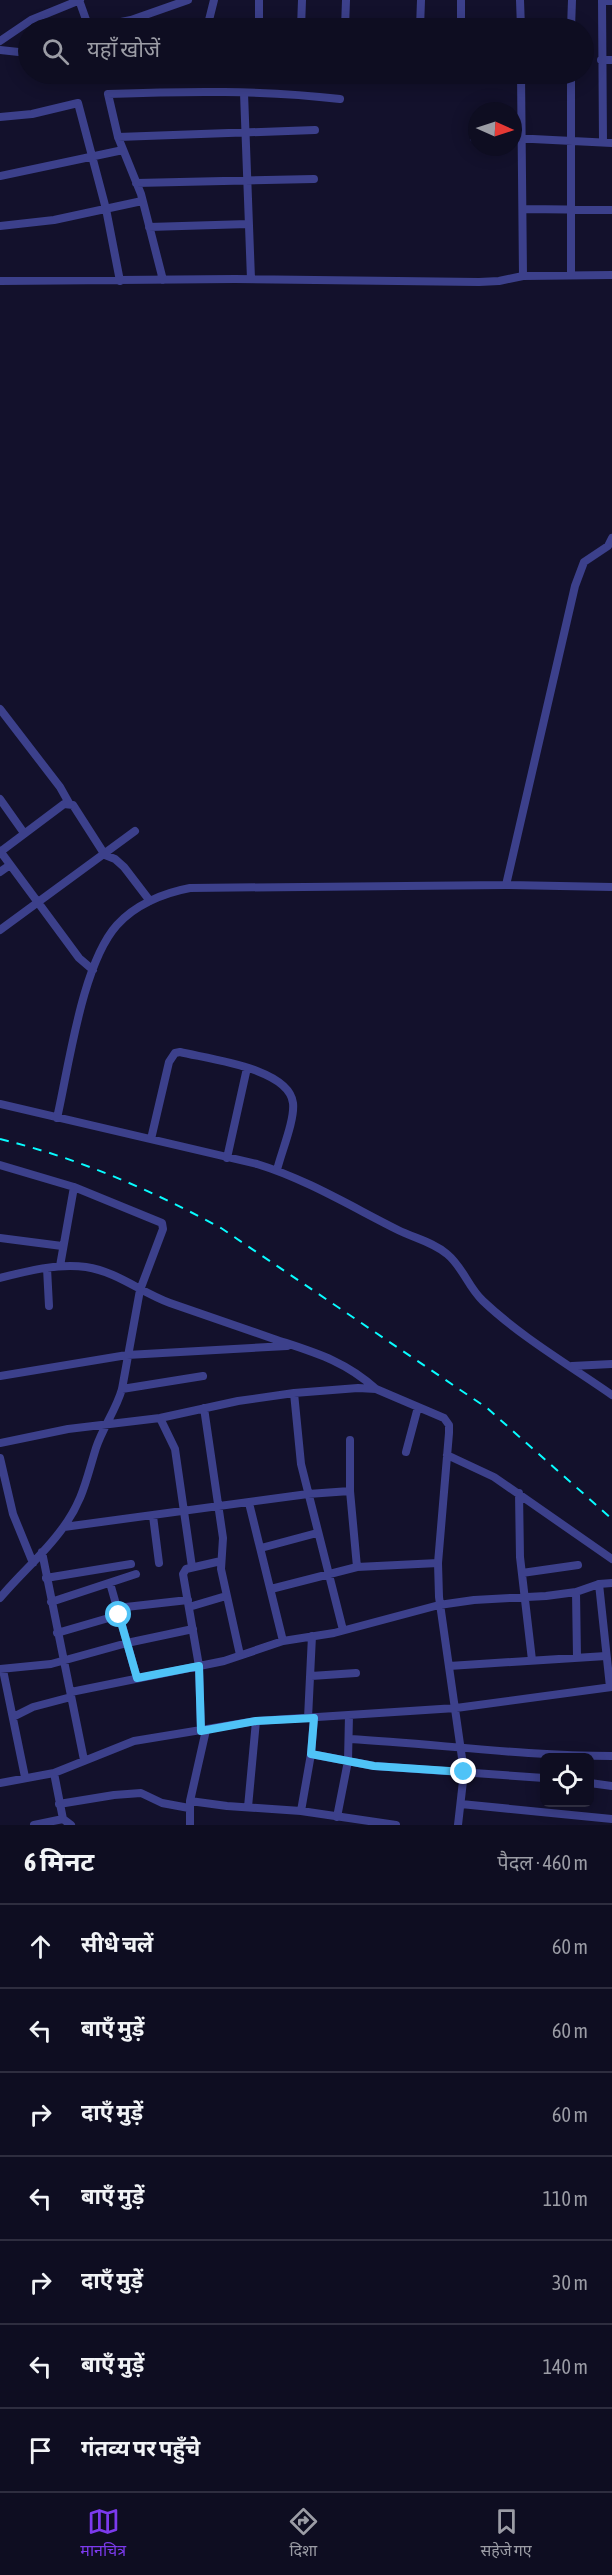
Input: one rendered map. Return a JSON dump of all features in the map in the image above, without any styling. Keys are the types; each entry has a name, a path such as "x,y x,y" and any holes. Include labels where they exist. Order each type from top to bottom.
{"street":[{"path":"37,18 79,0 86,18"},
{"path":"136,18 188,0"},
{"path":"210,18 214,0"},
{"path":"259,0 259,18"},
{"path":"302,0 302,18"},
{"path":"345,18 346,0"},
{"path":"420,18 421,0"},
{"path":"461,0 461,18"},
{"path":"520,0 521,18"},
{"path":"572,0 572,18"},
{"path":"522,138 608,142 601,60 601,21 602,1 612,1"},
{"path":"601,21 612,21"},
{"path":"0,40 18,29"},
{"path":"0,50 18,52"},
{"path":"601,60 612,60"},
{"path":"519,102 520,84"},
{"path":"571,84 571,275"},
{"path":"163,280 142,201 118,136 108,94 173,92 304,94 340,99"},
{"path":"244,93 251,279"},
{"path":"0,117 32,114 78,103 106,209 120,281"},
{"path":"118,136 315,130"},
{"path":"0,176 60,163 92,159 123,150"},
{"path":"519,156 523,209 523,276"},
{"path":"136,183 314,178"},
{"path":"0,226 30,224 142,201"},
{"path":"523,209 612,210"},
{"path":"149,227 248,224"},
{"path":"0,281 251,279 479,282 523,276 612,275"},
{"path":"506,885 575,586 584,562 611,543"},
{"path":"0,709 60,787 69,803 73,805 105,855 116,859 124,867 150,901"},
{"path":"0,799 24,833"},
{"path":"69,803 64,804 0,852 79,958 93,970"},
{"path":"0,930 135,831"},
{"path":"0,872 10,865"},
{"path":"57,1118 82,1008 102,949 117,926 150,901 190,888 612,886"},
{"path":"150,1139 169,1062 174,1053 180,1052 247,1068 276,1079 290,1094 293,1110 276,1170"},
{"path":"227,1158 247,1068"},
{"path":"0,1104 276,1170 446,1253 463,1271 476,1295 485,1303 538,1344 612,1395"},
{"path":"0,1165 74,1186 162,1222 162,1235 140,1290 122,1389 96,1447 84,1489 64,1527 1,1596"},
{"path":"60,1266 74,1186"},
{"path":"0,1238 62,1246"},
{"path":"0,1278 60,1266 86,1267 109,1272 125,1279 140,1290 347,1366 376,1389 444,1418 449,1425 438,1563 439,1605 464,1772 458,1825"},
{"path":"47,1268 49,1306"},
{"path":"0,1376 127,1355 294,1346"},
{"path":"572,1366 612,1364"},
{"path":"122,1389 203,1376"},
{"path":"0,1443 107,1424 160,1418 294,1393 376,1389"},
{"path":"294,1393 301,1464 343,1630"},
{"path":"406,1452 418,1407"},
{"path":"204,1408 223,1549 221,1561 226,1596 240,1655"},
{"path":"160,1418 175,1449 192,1567"},
{"path":"350,1440 350,1491 357,1567"},
{"path":"447,1455 494,1477 612,1559"},
{"path":"0,1458 13,1514 33,1563"},
{"path":"64,1527 308,1494 350,1491"},
{"path":"519,1493 522,1573 532,1660"},
{"path":"249,1503 283,1641"},
{"path":"153,1516 159,1563"},
{"path":"261,1548 317,1533"},
{"path":"42,1552 84,1760"},
{"path":"190,1825 190,1805 203,1731 199,1666 183,1574 186,1569 221,1561"},
{"path":"271,1589 357,1567 438,1563"},
{"path":"46,1578 130,1564"},
{"path":"522,1573 578,1565"},
{"path":"51,1602 135,1574"},
{"path":"110,1583 137,1678"},
{"path":"13,1717 33,1707 71,1695 137,1678 199,1666 283,1641 343,1630 439,1605 576,1592 599,1584 612,1583"},
{"path":"0,1783 54,1773 134,1741 256,1721 456,1708 611,1687 599,1584"},
{"path":"576,1592 577,1657"},
{"path":"57,1633 118,1611 226,1596"},
{"path":"25,1777 1,1670 64,1661 127,1643 193,1629"},
{"path":"301,1811 311,1754 312,1636"},
{"path":"449,1665 606,1656"},
{"path":"311,1676 356,1673"},
{"path":"337,1817 348,1761 349,1716"},
{"path":"248,1807 256,1721"},
{"path":"350,1739 461,1746 517,1753 612,1756"},
{"path":"311,1754 374,1766 540,1778"},
{"path":"54,1773 63,1819 72,1825"},
{"path":"594,1784 612,1786"},
{"path":"59,1804 141,1793 170,1805 301,1811 396,1825"},
{"path":"461,1804 612,1819"},
{"path":"34,1825 63,1819"}],"railway":[{"path":"0,1139 86,1165 114,1176 221,1228 487,1408 612,1519"}],"route":[{"path":"119,1615 137,1678 199,1666 201,1731 256,1721 314,1718 311,1754 374,1766 464,1772"}]}
